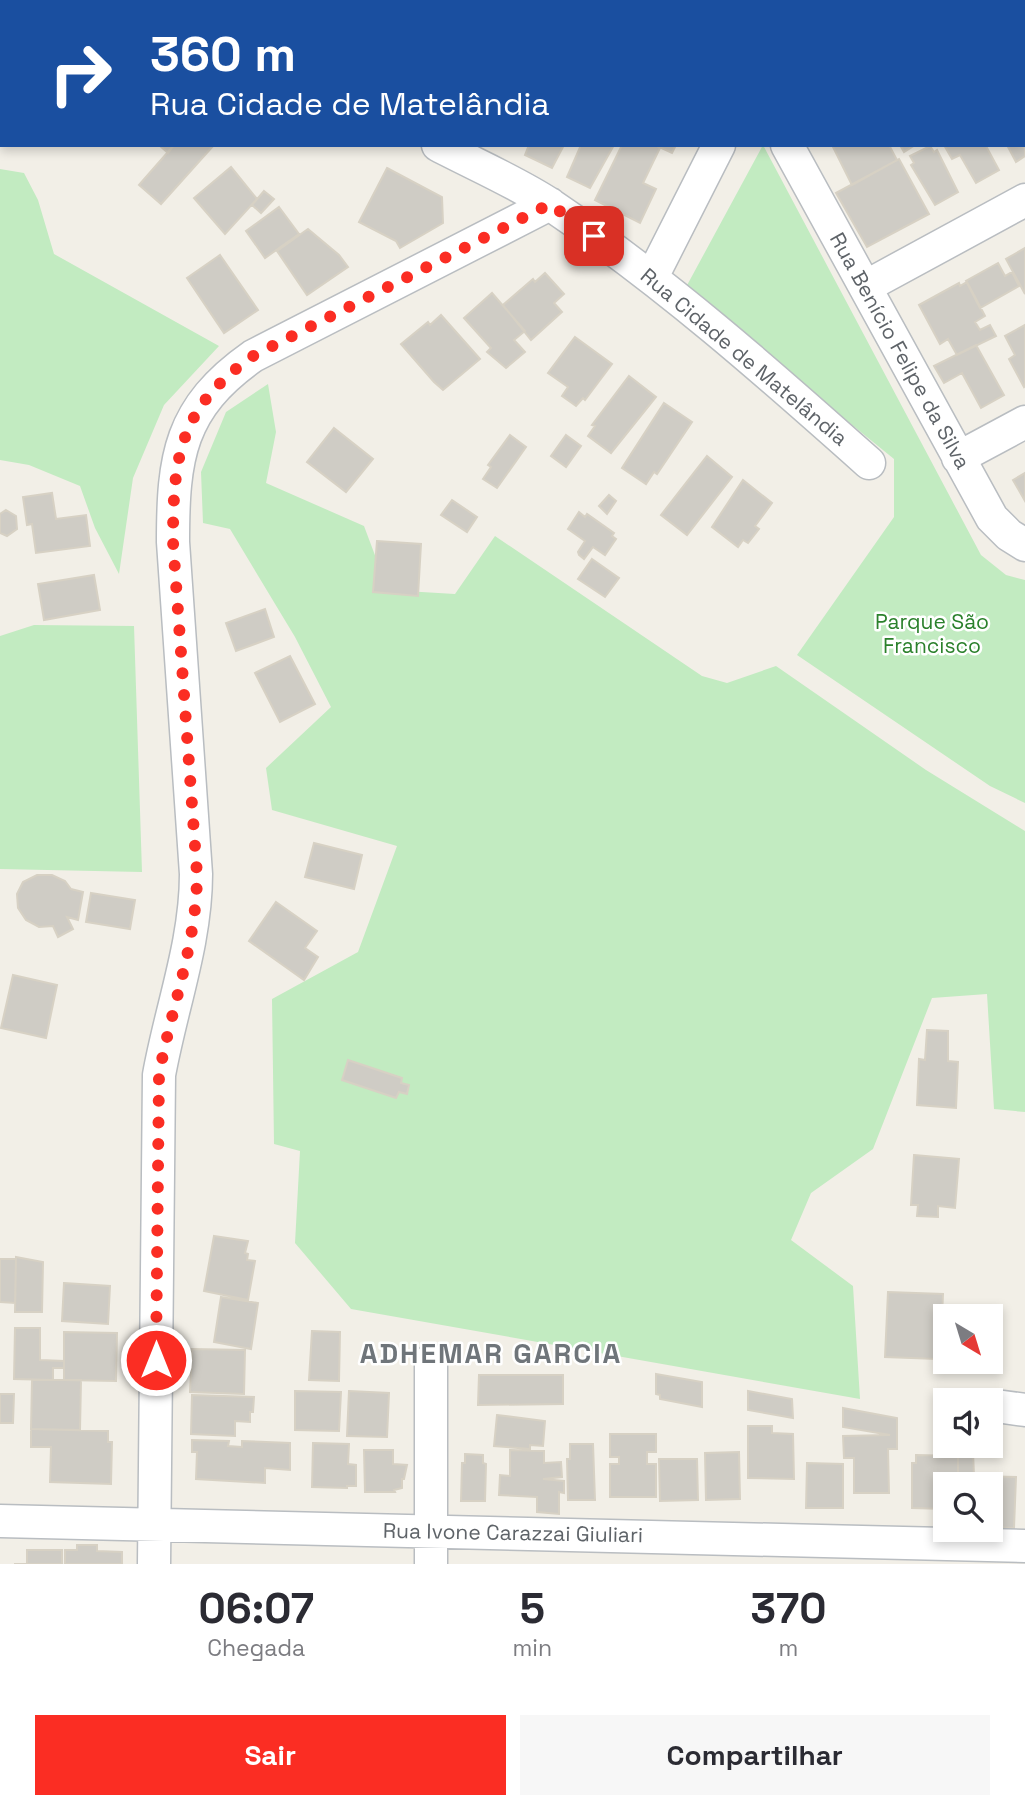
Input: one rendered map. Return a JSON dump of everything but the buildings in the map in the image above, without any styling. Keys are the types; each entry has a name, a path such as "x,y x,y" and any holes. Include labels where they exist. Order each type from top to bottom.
{"street":[{"name":"Rua Cidade de Matelândia","path":"442,147 550,204 652,277 735,344 869,463"},
{"path":"652,277 718,147"},
{"name":"Rua Benício Felipe da Silva","path":"788,147 992,518 1009,536 1025,545"},
{"path":"865,287 1025,200"},
{"path":"154,1564 159,1075 192,931 197,874 173,542 173,493 182,441 194,416 211,392 230,372 253,356 550,204"},
{"path":"958,458 1025,422"},
{"path":"430,1564 431,1360"},
{"name":"Rua Ivone Carazzai Giuliari","path":"0,1521 1025,1546"}],"green space":[{"name":"Parque São Francisco","path":"764,147 981,555 1006,575 1025,580 1025,803 990,786 797,655 894,517 894,459 685,289"},
{"path":"0,169 24,173 38,200 54,254 219,346 164,405 133,478 119,574 95,528 80,486 29,465 0,460"},
{"path":"268,384 276,432 266,483 364,526 388,590 455,594 495,536 702,676 727,683 776,666 926,770 1025,831 1025,1112 994,1109 987,994 932,998 873,1149 811,1193 791,1240 853,1286 860,1399 351,1309 295,1243 300,1151 274,1144 272,999 358,952 397,846 272,810 266,768 331,707 295,637 230,529 203,523 201,472 226,412"},
{"path":"34,625 134,626 142,872 0,869 0,636"}],"district":[{"name":"ADHEMAR GARCIA","path":"491,1353"}],"route":[{"path":"156,1360 159,1075 192,931 197,874 173,542 173,493 182,441 194,416 211,392 230,372 253,356 550,204 594,236"}]}
